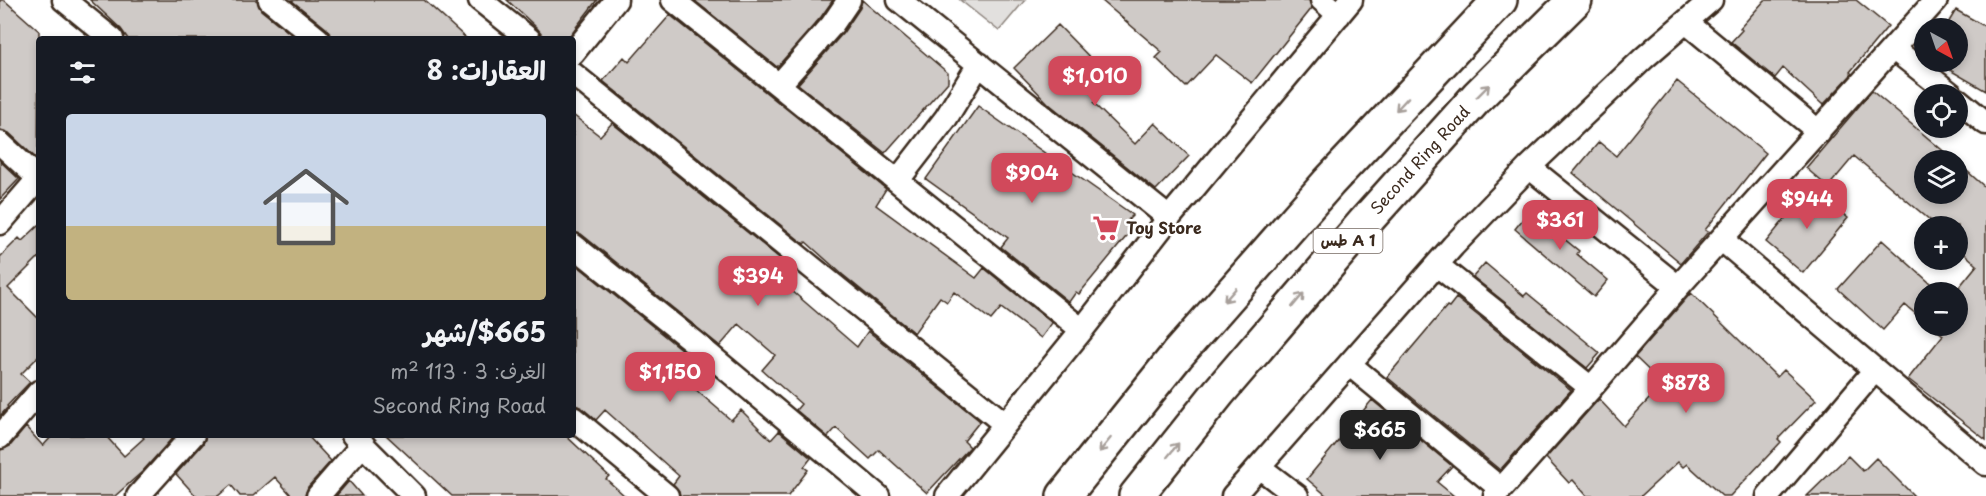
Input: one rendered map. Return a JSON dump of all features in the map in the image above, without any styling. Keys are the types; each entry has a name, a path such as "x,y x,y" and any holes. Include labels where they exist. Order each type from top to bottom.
{"highway":[{"name":"طس A 1","path":"1064,496 1192,337 1329,182 1500,0"},
{"name":"Second Ring Road","path":"1137,496 1219,392 1364,223 1478,96 1575,0"}],"street":[{"path":"64,0 108,36"},
{"path":"270,0 314,36"},
{"path":"480,0 525,36"},
{"path":"576,49 616,0"},
{"path":"673,0 1082,330"},
{"path":"779,85 832,25 849,0"},
{"path":"899,0 1169,218"},
{"path":"947,496 1082,330 1169,218 1345,7 1322,0"},
{"path":"1233,496 1437,265 1529,167 1711,0"},
{"path":"1349,364 1498,493 1678,287 1936,0"},
{"path":"1686,22 1819,132"},
{"path":"1894,49 1938,84"},
{"path":"898,180 946,118 979,64"},
{"path":"576,76 1005,424"},
{"path":"1968,108 1986,123"},
{"path":"0,143 36,175"},
{"path":"1529,167 1678,287"},
{"path":"0,223 36,181"},
{"path":"1721,239 1986,464"},
{"path":"576,247 700,346 878,496"},
{"path":"1437,265 1591,388"},
{"path":"1768,496 1874,371"},
{"path":"0,437 36,395"},
{"path":"576,420 667,496"},
{"path":"138,496 190,438"},
{"path":"318,496 358,440 414,496"},
{"path":"1258,467 1297,496"}],"shaded area":[{"path":"960,0 1025,0 999,31"}],"building":[{"path":"0,0 4,0 39,31 39,36 36,36 36,158 9,133 0,130"},
{"path":"90,0 257,0 261,10 293,36 126,36"},
{"path":"291,0 424,0 464,36 330,36 327,29"},
{"path":"507,0 597,0 569,36 544,36"},
{"path":"694,0 833,0 777,67"},
{"path":"862,0 948,73 948,82 885,153 798,84 843,33 860,8"},
{"path":"1101,0 1309,0 1312,8 1252,83 1216,55 1186,87 1156,58 1162,52"},
{"path":"1765,0 1856,0 1888,26 1850,72 1852,74 1823,105 1783,68 1775,78 1731,42 1742,30 1740,28"},
{"path":"1956,10 1986,27 1986,91 1953,72 1968,72 1968,18 1951,18"},
{"path":"670,15 886,189 876,205 976,278 984,268 1052,323 1041,338 1001,308 991,320 954,292 947,302 940,297 914,333 806,242 804,244 603,81 624,57 629,62"},
{"path":"1058,25 1114,82 1093,103 1135,144 1155,123 1189,156 1156,190 1049,104 1014,68"},
{"path":"1677,81 1766,153 1705,230 1708,232 1681,263 1573,173 1599,142 1616,156"},
{"path":"1872,91 1914,126 1914,138 1928,138 1942,150 1914,150 1914,204 1968,204 1968,172 1986,188 1986,440 1908,379 1942,336 1968,336 1968,282 1963,282 1977,265 1968,257 1968,216 1925,216 1854,156 1828,187 1806,168"},
{"path":"978,106 1133,215 1128,220 1135,226 1079,294 1076,292 1069,302 1001,247 1008,238 926,179"},
{"path":"576,117 600,136 612,123 788,265 777,278 857,347 868,331 980,421 964,441 970,447 927,493 879,450 870,459 836,428 828,437 796,410 801,404 762,370 775,355 739,324 720,346 581,234 576,233"},
{"path":"0,161 19,179 0,199"},
{"path":"1811,187 1848,218 1803,273 1766,242"},
{"path":"1534,205 1552,220 1547,225 1579,251 1577,254 1608,280 1594,297 1515,229"},
{"path":"36,228 36,260 8,288 36,316 36,359 21,374 30,382 0,416 0,257 19,238 22,241"},
{"path":"1882,240 1929,282 1914,282 1914,313 1905,305 1883,330 1838,289"},
{"path":"1485,263 1524,296 1527,293 1600,353 1587,368 1473,277"},
{"path":"576,264 703,367 689,384 731,420 741,410 771,440 779,431 811,458 804,467 808,470 788,496 680,496 673,484 679,476 605,410 596,420 576,405"},
{"path":"1691,293 1777,377 1784,370 1816,400 1778,439 1781,442 1730,496 1722,496 1687,464 1683,467 1678,462 1641,496 1587,496 1573,480 1569,483 1546,458 1599,399 1624,426 1663,384 1635,357"},
{"path":"1456,298 1571,390 1500,470 1387,377"},
{"path":"1372,400 1452,466 1437,482 1454,496 1327,496 1307,479"},
{"path":"26,427 43,446 50,438 108,438 124,456 144,438 172,438 142,472 115,496 0,496 0,450 10,446"},
{"path":"205,438 310,438 331,461 308,487 305,496 292,496 275,477 253,496 240,496 231,485 218,496 196,496 176,474 203,444"},
{"path":"389,438 568,438 609,476 606,479 625,496 452,496"},
{"path":"1848,456 1863,471 1876,458 1914,496 1807,496"},
{"path":"349,481 362,496 336,496"}],"place":[{"name":"Toy Store","path":"1106,228"}]}
